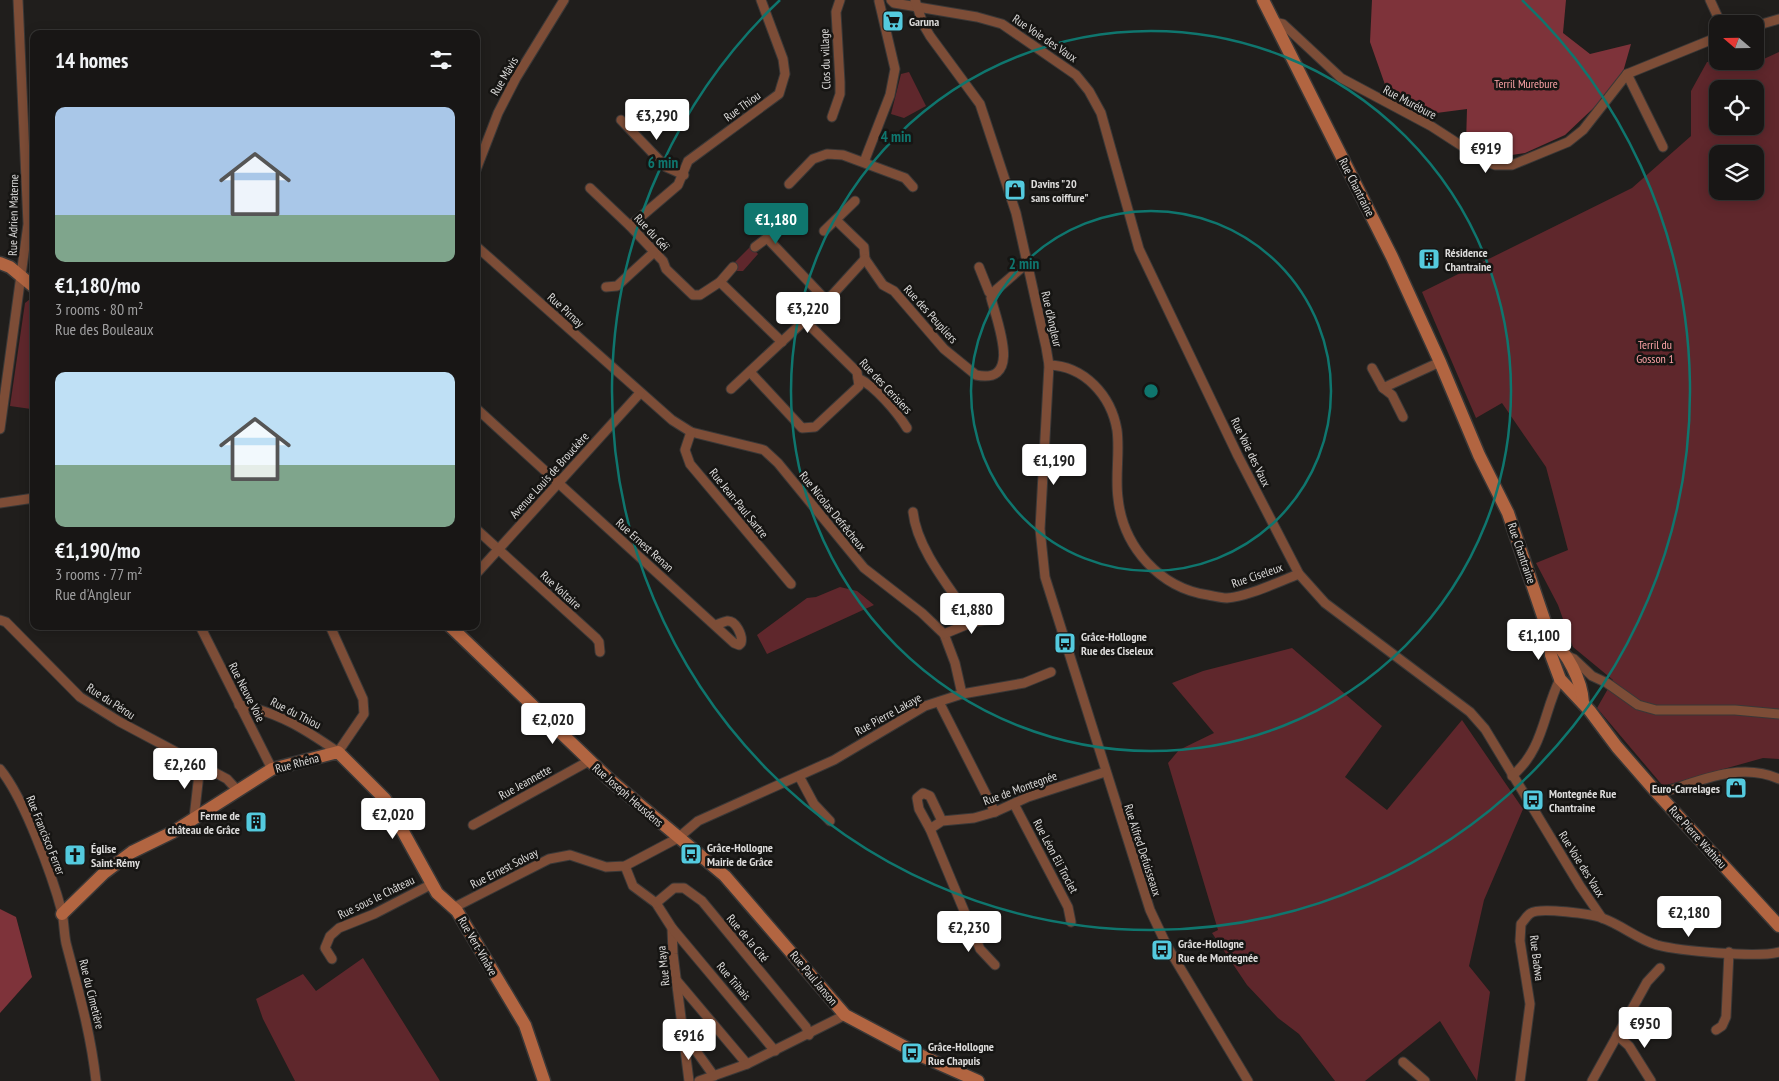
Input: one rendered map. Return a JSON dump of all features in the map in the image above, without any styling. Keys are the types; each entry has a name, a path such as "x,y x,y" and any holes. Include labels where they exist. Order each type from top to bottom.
{"street":[{"name":"Rue Adrien Materne","path":"0,429 28,224 18,0"},
{"name":"Rue Mâvis","path":"480,160 498,113 516,78 564,0"},
{"name":"Rue Thiou","path":"630,226 678,185 684,175 688,161 779,94 785,74 783,59 761,0"},
{"name":"Clos du village","path":"832,117 840,94 836,12 840,0"},
{"name":"Rue Chantraine","path":"1263,0 1392,257 1440,362 1479,455 1508,514 1550,637 1551,656 1560,679"},
{"path":"1710,0 1717,15"},
{"path":"864,162 890,95 895,69 884,1"},
{"name":"Rue Voie des Vaux","path":"884,1 916,3 1002,24 1071,70 1089,91 1101,113 1139,249 1238,456 1299,574 1325,603 1470,712 1485,729 1512,776 1602,918"},
{"name":"Rue d'Angleur","path":"916,3 930,36 980,104 1016,213 1049,365 1040,529 1045,577 1056,608"},
{"name":"Rue Murébure","path":"1272,18 1283,24 1341,78 1431,126 1485,161 1495,165 1512,165 1568,142 1583,130 1628,74 1709,41"},
{"path":"1764,23 1779,18"},
{"path":"1628,74 1663,147"},
{"path":"621,120 666,167 684,175"},
{"path":"789,184 813,159 819,156 834,154 864,162 905,178 913,187"},
{"name":"Rue du Géï","path":"590,188 630,226 686,290 693,295 700,295 720,282"},
{"path":"824,231 855,201"},
{"name":"Rue des Peupliers","path":"836,220 864,247 867,256 865,259 883,285 894,291 922,321 930,334 944,349 962,361 976,375 990,377 1001,370 1005,358 992,296 980,267"},
{"path":"755,247 767,238 779,224"},
{"path":"767,238 825,299"},
{"name":"Rue Pirnay","path":"480,250 640,393"},
{"path":"606,287 616,286 653,253"},
{"path":"731,390 849,278 865,259"},
{"path":"0,263 30,284"},
{"path":"992,296 1026,264"},
{"path":"733,267 720,282 782,342"},
{"name":"Rue des Cerisiers","path":"804,320 857,372 858,378 865,381 895,412 907,428"},
{"path":"1383,388 1440,362"},
{"name":"Rue Ciseleux","path":"1049,365 1070,368 1084,376 1103,395 1117,430 1118,498 1126,534 1152,569 1189,592 1227,598 1299,574"},
{"path":"1372,368 1383,388 1392,395 1403,416"},
{"path":"750,372 802,428 807,429 815,427 842,403 859,386 858,378"},
{"name":"Rue Nicolas Defrêcheux","path":"640,393 665,415 692,432 764,450 778,463 864,568 922,613 944,634 955,664 962,694"},
{"name":"Avenue Louis de Brouckère","path":"480,570 640,393"},
{"name":"Rue Ernest Renan","path":"480,412 715,625"},
{"name":"Rue Jean-Paul Sartre","path":"692,432 685,450 690,464 791,584"},
{"path":"0,503 30,499"},
{"path":"912,512 914,527 929,556 972,622"},
{"name":"Rue Voltaire","path":"480,534 596,638 599,642 600,652"},
{"name":"Rue Alfred Defuisseaux","path":"1056,608 1105,772 1150,910 1167,946 1248,1081"},
{"path":"944,634 972,622 994,619"},
{"name":"Rue du Pérou","path":"0,620 6,622 80,697 120,722 227,779 237,790"},
{"name":"Rue Neuve Voie","path":"202,630 272,769"},
{"path":"332,630 363,699 364,714 338,752"},
{"name":"Rue Joseph Heusdens","path":"454,630 589,761 678,838"},
{"name":"Rue Chantraine","path":"1550,637 1566,656 1582,688 1583,703"},
{"name":"Rue Chantraine","path":"1566,656 1574,659 1592,676 1607,683 1638,705 1656,710 1736,710 1779,714"},
{"name":"Rue Pierre Lakaye","path":"625,866 678,838 698,822 834,760 925,706 962,694 1024,683 1052,672"},
{"path":"1512,776 1531,755 1544,729 1550,698 1560,679 1592,676"},
{"name":"Rue Pierre Wathieu","path":"1560,679 1583,703 1617,747 1658,794 1779,926"},
{"path":"939,702 995,812"},
{"name":"Rue du Thiou","path":"239,705 273,713 308,731 338,752"},
{"name":"Rue Rhéna","path":"62,914 104,873 132,852 173,832 272,769 338,752"},
{"name":"Rue Vert-Vinâve","path":"338,752 353,764 386,799 437,893 453,908 525,1026 544,1081"},
{"name":"Rue Jeannette","path":"474,825 589,761"},
{"path":"194,818 200,765"},
{"name":"Rue Francisco Ferrer","path":"0,769 8,779 23,808 62,914"},
{"path":"1658,794 1736,770 1769,774 1779,779"},
{"name":"Rue de Montegnée","path":"930,829 942,821 974,818 995,812 1105,772"},
{"path":"800,776 814,804 830,821"},
{"path":"942,821 930,796 923,792 917,798 919,809 930,829 980,949 995,964"},
{"name":"Rue Léon Eli Troclet","path":"1014,804 1068,907 1071,922"},
{"name":"Rue Paul Janson","path":"678,838 726,876 845,1015 924,1057 978,1081"},
{"name":"Rue Ernest Solvay","path":"453,908 549,859 570,855 606,867 617,868 625,866"},
{"name":"Rue Maya","path":"625,866 633,886 656,903 672,928 689,1081"},
{"name":"Rue sous le Château","path":"332,959 325,948 326,942 334,932 432,884"},
{"name":"Rue de la Cité","path":"656,903 674,888 684,888 702,901 809,1034"},
{"name":"Rue Badwa","path":"1520,1081 1530,1004 1520,940 1521,924 1531,913 1547,909 1602,918"},
{"name":"Rue du Cimetière","path":"62,914 64,935 92,1043 96,1081"},
{"path":"1602,918 1627,932 1659,945 1689,950 1772,954 1779,952"},
{"name":"Rue Trihais","path":"672,928 774,1051"},
{"path":"1716,1030 1722,1026 1726,1017 1730,952"},
{"path":"1592,1081 1647,982 1660,968"},
{"path":"677,981 747,1064"},
{"path":"699,1081 747,1064 845,1015"},
{"path":"683,1032 714,1076"},
{"path":"1617,1035 1629,1046 1651,1081"},
{"path":"1403,1062 1424,1081"}],"green space":[{"name":"Terril Murebure","path":"1372,0 1566,0 1563,33 1590,54 1631,44 1623,72 1603,99 1565,135 1525,153 1492,158 1466,143 1467,109 1421,115 1389,96 1370,42"},
{"name":"Terril du Gosson 1","path":"1779,52 1779,759 1763,758 1663,786 1597,708 1613,680 1573,647 1558,605 1536,563 1568,550 1546,467 1502,403 1476,418 1422,292 1632,188 1691,136 1691,91 1707,62 1709,62 1709,70 1764,70 1764,59"},
{"path":"909,72 926,106 904,118 891,114 901,74"},
{"path":"751,246 758,254 743,271 737,271 732,265"},
{"path":"30,299 30,409 10,406 25,303"},
{"path":"840,587 857,591 874,605 767,654 757,635 807,598 816,597"},
{"path":"1292,648 1382,726 1345,777 1387,810 1462,720 1523,809 1484,900 1469,966 1490,992 1477,1081 1440,1021 1365,1081 1335,1081 1299,1034 1278,1018 1247,985 1212,933 1218,930 1168,763 1179,750 1214,733 1172,683 1203,671"},
{"path":"0,909 16,917 32,977 0,1013"},
{"path":"363,958 440,1081 295,1081 263,1019 256,999 303,974 316,991"}],"place":[{"name":"Garuna","path":"893,21"},
{"name":"Davins \"20 sans coiffure\"","path":"1015,190"},
{"name":"Résidence Chantraine","path":"1429,259"},
{"name":"Grâce-Hollogne Rue des Ciseleux","path":"1065,643"},
{"name":"Euro-Carrelages","path":"1736,788"},
{"name":"Montegnée Rue Chantraine","path":"1533,800"},
{"name":"Ferme de château de Grâce","path":"256,822"},
{"name":"Grâce-Hollogne Mairie de Grâce","path":"691,854"},
{"name":"Église Saint-Rémy","path":"75,855"},
{"name":"Grâce-Hollogne Rue de Montegnée","path":"1162,950"},
{"name":"Grâce-Hollogne Rue Chapuis","path":"912,1053"}]}
